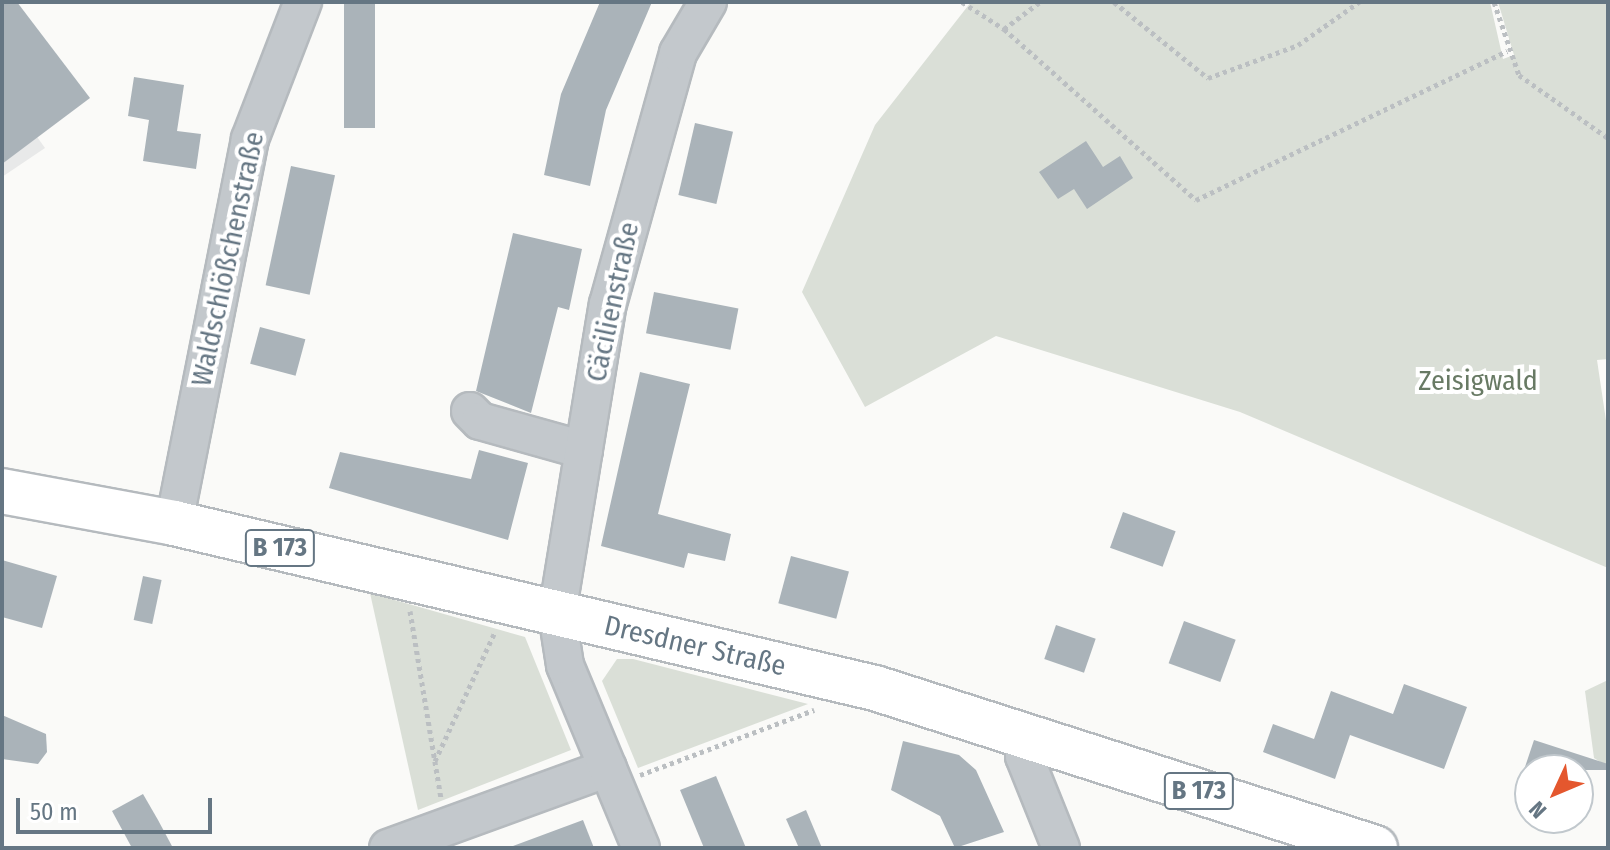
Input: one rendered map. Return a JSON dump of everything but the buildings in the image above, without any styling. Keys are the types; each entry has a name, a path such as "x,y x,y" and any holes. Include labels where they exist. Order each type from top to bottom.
{"main road":[{"name":"Dresdner Straße","path":"2,491 174,523 875,688 1375,848"}],"street":[{"name":"Waldschlößchenstraße","path":"174,523 250,139 303,2"},
{"name":"Cäcilienstraße","path":"641,848 565,665 557,614 608,304 678,53 708,2"},
{"path":"470,411 480,421 584,450"},
{"path":"1024,734 1024,756 1061,848"},
{"path":"388,848 445,827 612,776"}],"path":[{"path":"962,2 1004,29 1196,200 1507,51"},
{"path":"1004,29 1040,2"},
{"path":"1114,2 1208,78 1298,45 1359,2"},
{"path":"1494,2 1507,51 1519,75 1608,138"},
{"path":"405,578 445,827"},
{"path":"435,762 509,602"},
{"path":"612,776 875,688"}],"shaded area":[{"path":"2,88 45,148 2,177"}],"green space":[{"name":"Zeisigwald","path":"971,2 1490,2 1503,59 1514,55 1498,2 1608,2 1608,359 1597,360 1608,434 1608,568 1240,412 996,336 865,407 802,292 875,125"},
{"path":"370,593 525,637 571,750 418,810"},
{"path":"617,659 633,659 808,704 638,768 602,681"},
{"path":"1608,680 1608,767 1594,758 1585,691"}]}
